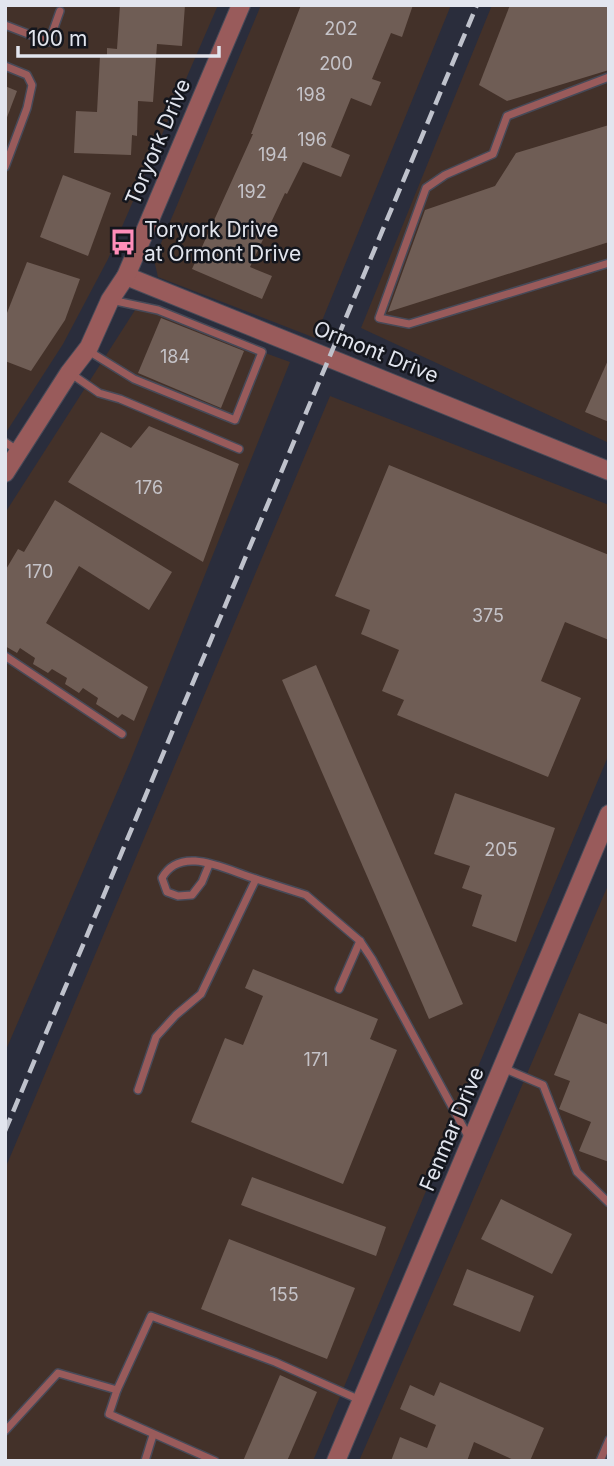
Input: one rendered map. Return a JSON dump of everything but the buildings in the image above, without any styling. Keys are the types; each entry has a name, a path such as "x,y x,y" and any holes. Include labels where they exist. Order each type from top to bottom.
{"street":[{"name":"Toryork Drive","path":"5,472 12,447 86,350 110,300 126,276 241,5"},
{"name":"Ormont Drive","path":"126,276 609,471"},
{"name":"Fenmar Drive","path":"336,1461 609,814"}],"lane":[{"path":"5,25 50,42 60,11"},
{"path":"5,66 27,75 32,85 27,108 5,167"},
{"path":"609,77 507,116 493,154 445,175 426,188 379,318 409,324 609,263"},
{"path":"86,350 134,379 235,420 262,352 158,310 110,300"},
{"path":"69,373 99,393 120,399 239,449"},
{"path":"5,656 122,734"},
{"path":"209,865 202,882 192,895 178,896 167,892 162,878 168,868 179,861 197,860 306,895 360,942 372,959 471,1142"},
{"path":"138,1090 156,1037 201,993 256,879"},
{"path":"338,989 360,942"},
{"path":"502,1068 543,1085 577,1172 609,1203"},
{"path":"215,1461 109,1415 117,1390 151,1316 275,1362 361,1400"},
{"path":"5,1431 58,1373 117,1390"},
{"path":"145,1461 153,1435"},
{"path":"600,1461 609,1440"}],"shaded area":[{"path":"5,5 218,5 108,259 63,344 5,434"},
{"path":"261,5 451,5 315,338 158,277 154,260"},
{"path":"492,5 609,5 609,443 361,328"},
{"path":"137,307 290,362 130,762 5,1052 5,513"},
{"path":"330,396 609,505 609,754 313,1461 5,1461 5,1169"},
{"path":"609,883 609,1461 359,1461 462,1225"}],"railway":[{"path":"5,1131 477,5"}],"place":[{"name":"Toryork Drive at Ormont Drive","path":"123,242"}]}
